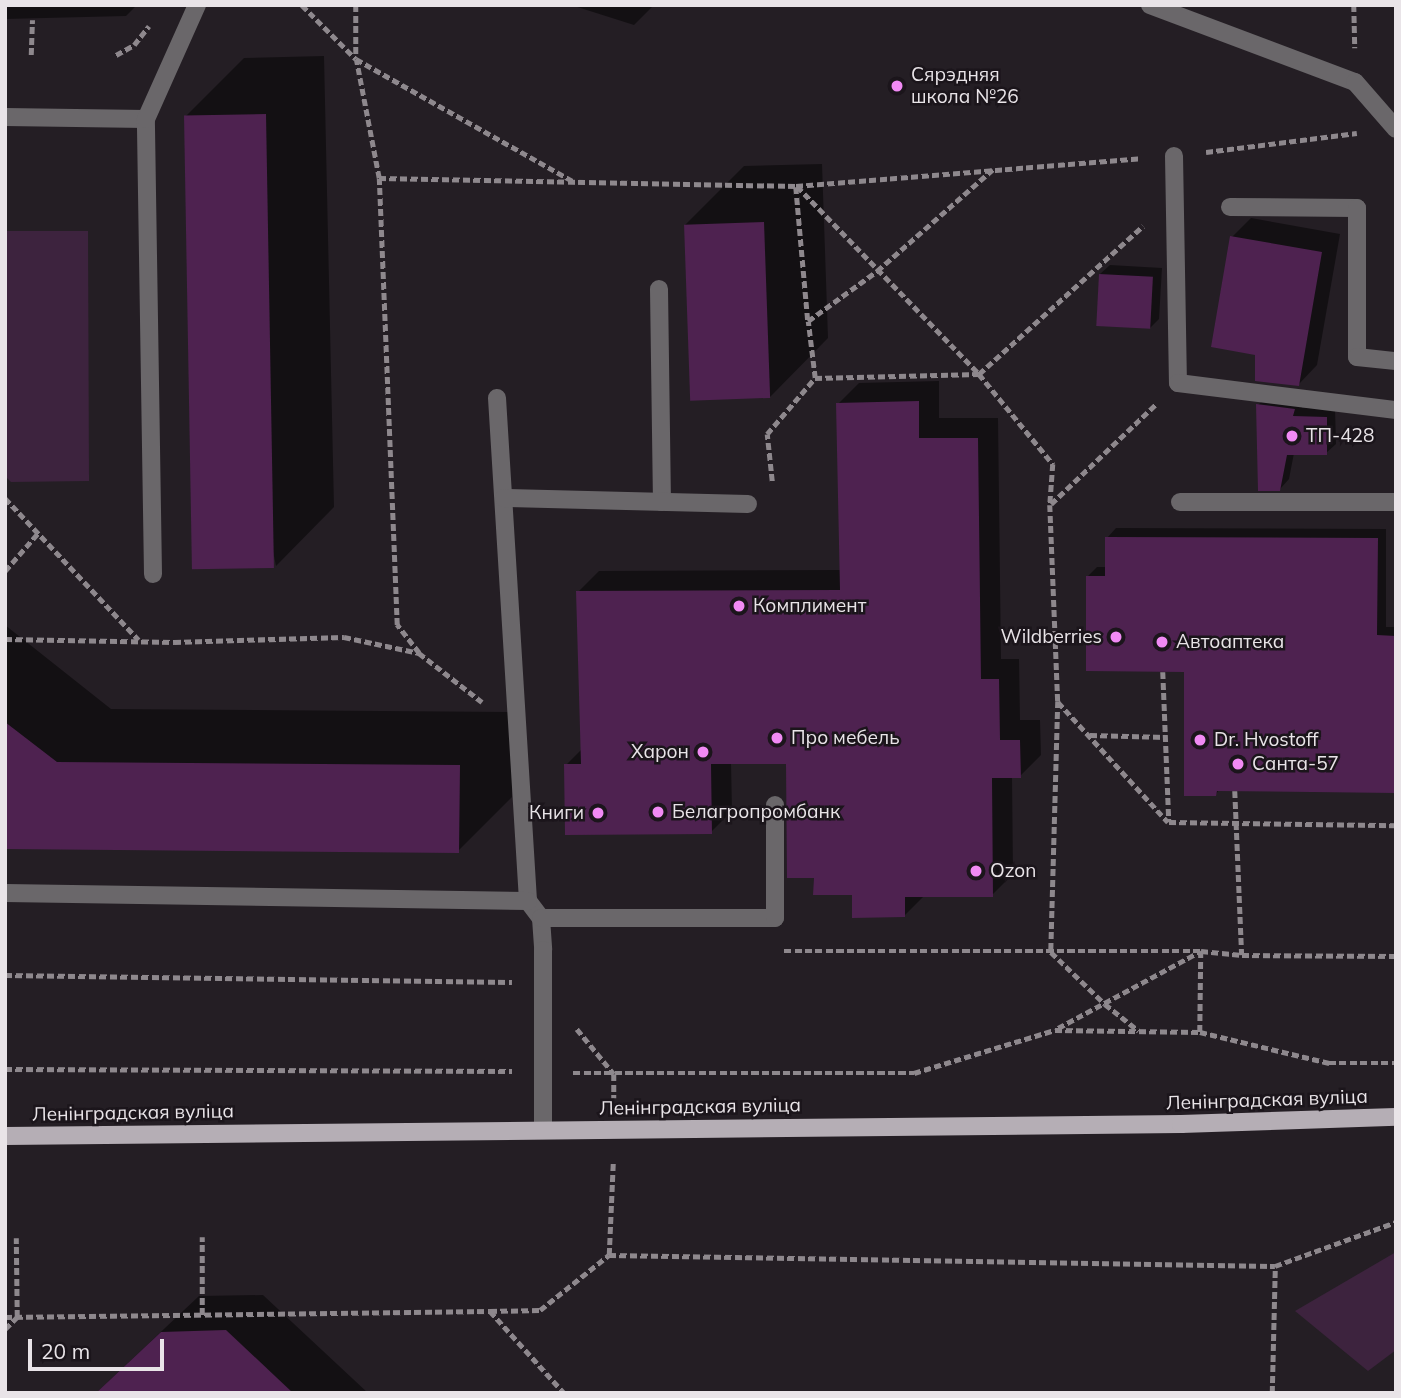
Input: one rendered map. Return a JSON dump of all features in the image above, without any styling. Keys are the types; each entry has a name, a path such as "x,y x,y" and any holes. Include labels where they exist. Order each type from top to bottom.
{"main road":[{"name":"Ленінградская вуліца","path":"5,1136 1181,1124 1396,1117"}],"lane":[{"path":"153,574 146,119 197,5"},
{"path":"1150,5 1355,82 1396,129"},
{"path":"5,117 146,119"},
{"path":"1174,156 1178,383 1396,410"},
{"path":"1230,207 1357,208 1357,357 1396,361"},
{"path":"659,289 662,502"},
{"path":"498,398 528,901 541,918 543,1130"},
{"path":"504,498 747,504"},
{"path":"1180,502 1396,502"},
{"path":"541,918 775,918 775,805"},
{"path":"5,893 528,901"}],"path":[{"path":"302,5 356,59 575,182"},
{"path":"356,5 356,59 379,178 397,625 419,653 487,707"},
{"path":"31,55 32,20"},
{"path":"116,55 134,45 153,21"},
{"path":"379,178 796,186 1174,156 1361,132"},
{"path":"808,321 877,271 994,169"},
{"path":"796,186 979,374 1053,464 1051,505 1058,701 1051,952 1105,1004 1139,1031"},
{"path":"747,504 774,502 767,434 815,378 796,186"},
{"path":"815,378 979,374 1174,198"},
{"path":"1051,505 1178,383"},
{"path":"5,498 140,641"},
{"path":"5,570 39,532"},
{"path":"5,639 140,641 344,637 419,653"},
{"path":"1163,672 1168,822"},
{"path":"1058,701 1168,822 1396,825"},
{"path":"1090,735 1166,737"},
{"path":"1236,791 1242,955"},
{"path":"775,951 1201,951 1242,955 1396,956"},
{"path":"5,1069 914,1073 1055,1030 1201,951"},
{"path":"1200,1032 1201,951"},
{"path":"5,975 543,982"},
{"path":"1055,1030 1200,1032 1329,1063 1396,1063"},
{"path":"610,1255 1275,1266 1396,1222"},
{"path":"202,1237 202,1315"},
{"path":"5,1329 17,1317 16,1238"},
{"path":"1272,1393 1275,1266"},
{"path":"5,1317 490,1311 564,1393"}],"shaded area":[{"path":"5,231 88,231 89,481 11,482 5,476"},
{"path":"1396,1252 1396,1350 1368,1371 1295,1311"}],"building":[{"path":"266,114 274,568 192,569 184,115"},
{"path":"764,222 770,398 690,401 684,225"},
{"path":"1230,236 1322,252 1299,386 1255,381 1255,355 1211,347"},
{"path":"1099,274 1153,277 1150,329 1096,326"},
{"path":"919,401 919,438 978,438 981,679 999,679 1000,740 1020,740 1021,778 992,778 993,897 905,897 905,917 852,918 852,895 813,895 814,878 787,878 786,764 711,764 712,834 565,835 564,764 581,764 576,591 840,590 836,403"},
{"name":"ТП-428","path":"1256,404 1295,409 1293,416 1327,417 1327,455 1287,455 1280,491 1258,491"},
{"path":"1105,537 1378,538 1377,635 1396,636 1396,793 1217,791 1216,796 1184,796 1184,672 1086,671 1086,576 1105,576"},
{"path":"5,722 57,762 460,765 459,853 5,849"},
{"path":"226,1330 293,1393 96,1393 161,1332"}],"place":[{"name":"Сярэдняя школа №26","path":"897,86"},
{"name":"ТП-428","path":"1292,436"},
{"name":"Комплимент","path":"739,606"},
{"name":"Wildberries","path":"1116,637"},
{"name":"Автоаптека","path":"1162,642"},
{"name":"Про мебель","path":"777,738"},
{"name":"Dr. Hvostoff","path":"1200,740"},
{"name":"Харон","path":"703,752"},
{"name":"Санта-57","path":"1238,764"},
{"name":"Белагропромбанк","path":"658,812"},
{"name":"Книги","path":"598,813"},
{"name":"Ozon","path":"976,871"}]}
